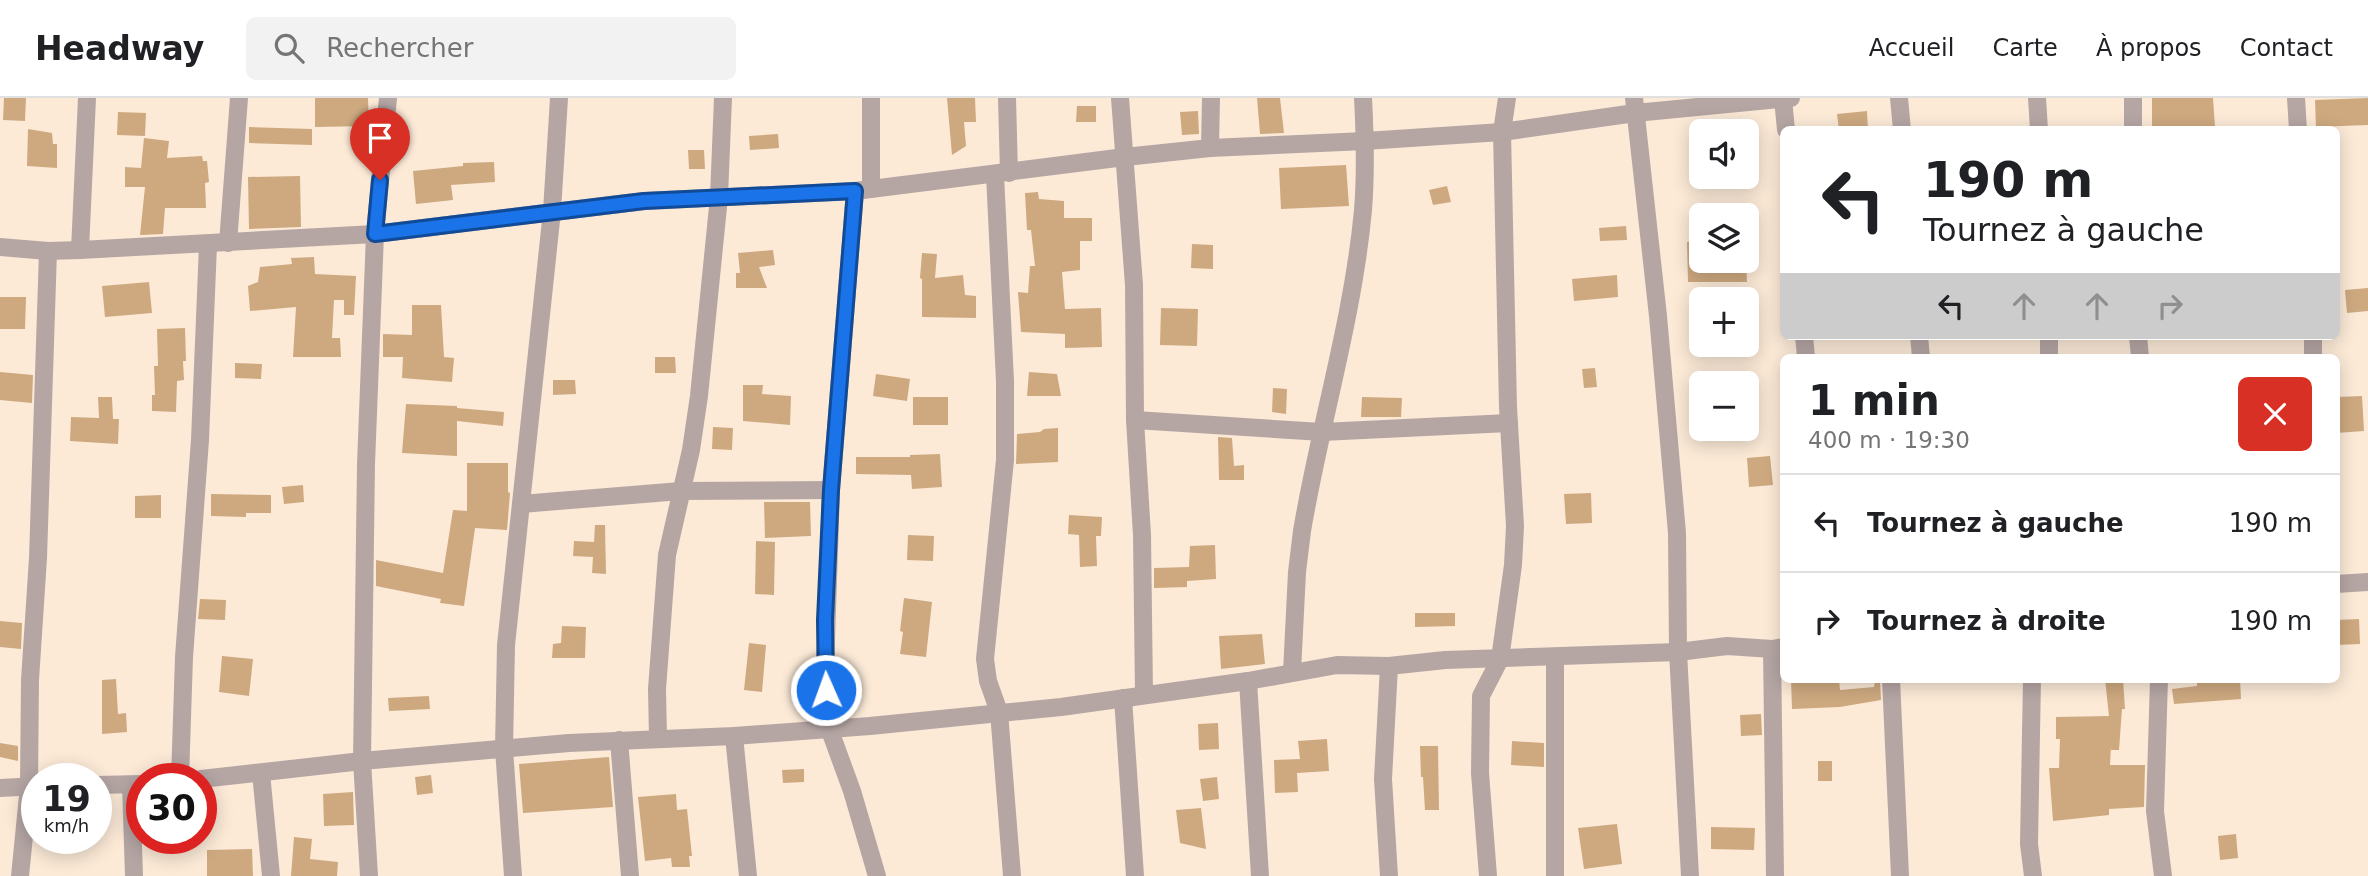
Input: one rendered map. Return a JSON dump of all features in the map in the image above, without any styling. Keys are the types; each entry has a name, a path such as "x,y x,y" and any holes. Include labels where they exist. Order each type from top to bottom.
{"street":[{"path":"80,250 87,98"},
{"path":"228,243 239,98"},
{"path":"369,876 362,761 366,478 375,234 388,98"},
{"path":"513,876 504,749 506,645 552,211 559,98"},
{"path":"658,738 657,689 667,555 691,450 699,396 719,197 723,98"},
{"path":"871,98 831,490 825,658 829,728 852,791 877,876"},
{"path":"1007,98 1002,174 1005,460 985,659 988,681 999,712 1012,876"},
{"path":"1120,98 1134,285 1135,420 1142,535 1144,694"},
{"path":"1210,98 1210,148"},
{"path":"1293,672 1300,545 1309,488 1357,258 1363,209 1363,98"},
{"path":"1488,876 1480,773 1481,696 1500,659 1513,565 1515,526 1509,423 1502,132 1507,98"},
{"path":"0,247 48,251 80,250 375,234 644,201 863,190 1210,148 1502,132 1635,105 1791,98"},
{"path":"1899,98 1902,126"},
{"path":"2037,98 2039,126"},
{"path":"2133,98 2133,126"},
{"path":"2296,98 2298,126"},
{"path":"1783,99 1786,126"},
{"path":"1635,105 1658,316 1677,533 1678,652 1690,876"},
{"path":"181,763 184,657 200,440 208,245"},
{"path":"32,763 30,680 38,558 48,251"},
{"path":"1135,420 1322,432 1509,423"},
{"path":"521,504 681,491 831,490"},
{"path":"2340,584 2368,582"},
{"path":"217,777 504,749 618,740 734,736 1061,707 1248,681 1338,665 1389,666 1444,660 1678,652 1727,646 1777,648 1775,876"},
{"path":"1555,658 1555,876"},
{"path":"1389,666 1383,779 1390,876"},
{"path":"1248,681 1260,876"},
{"path":"1891,683 1900,876"},
{"path":"2032,683 2029,844 2033,876"},
{"path":"2159,683 2155,811 2163,876"},
{"path":"1123,698 1135,876"},
{"path":"734,736 748,876"},
{"path":"618,740 630,876"},
{"path":"261,773 271,876"},
{"path":"0,788 21,787"},
{"path":"20,876 23,854"},
{"path":"134,854 134,876"}],"building":[{"path":"4,98 26,98 25,121 3,120"},
{"path":"315,98 368,98 369,126 315,127"},
{"path":"947,98 975,98 976,122 964,122 966,146 952,155"},
{"path":"1257,98 1280,98 1284,133 1260,134"},
{"path":"2152,98 2213,98 2215,126 2152,126"},
{"path":"2368,98 2368,125 2316,126 2315,100"},
{"path":"1077,106 1096,106 1096,122 1076,122"},
{"path":"1198,111 1199,134 1182,135 1180,112"},
{"path":"1867,111 1868,126 1838,126 1837,114"},
{"path":"118,112 146,113 145,136 117,135"},
{"path":"249,127 312,129 312,145 249,143"},
{"path":"28,129 52,133 53,144 57,144 57,168 27,166"},
{"path":"778,134 779,148 750,150 749,136"},
{"path":"144,138 169,141 167,158 202,156 203,161 207,161 209,182 205,183 206,208 165,208 163,234 140,235 145,187 125,187 125,167 141,168"},
{"path":"688,150 704,150 705,169 689,169"},
{"path":"494,162 495,182 451,185 453,200 416,204 413,171 463,166 463,163"},
{"path":"1346,165 1349,206 1281,209 1279,168"},
{"path":"300,176 301,227 249,229 248,177"},
{"path":"1447,186 1451,202 1433,205 1429,190"},
{"path":"1038,192 1039,199 1064,201 1064,218 1092,218 1092,241 1080,241 1080,270 1062,272 1065,309 1101,308 1102,347 1065,348 1065,334 1021,332 1018,292 1028,293 1030,266 1035,266 1031,230 1027,230 1025,193"},
{"path":"1626,226 1627,240 1600,241 1599,228"},
{"path":"1687,242 1689,273 1747,273 1747,282 1688,282"},
{"path":"1192,244 1213,245 1213,269 1191,268"},
{"path":"773,250 775,265 759,267 767,288 736,288 736,273 740,273 738,253"},
{"path":"922,253 937,254 935,278 963,275 965,295 976,296 976,318 922,317"},
{"path":"314,257 315,274 356,276 354,315 344,315 344,300 334,300 332,338 340,338 341,357 293,357 296,307 250,311 248,286 258,282 260,267 292,264 291,258"},
{"path":"1617,275 1618,297 1574,301 1572,279"},
{"path":"149,282 152,313 105,317 102,286"},
{"path":"2368,288 2368,311 2347,313 2345,290"},
{"path":"0,297 26,297 25,329 0,329"},
{"path":"412,305 441,305 444,357 454,358 452,382 402,378 403,357 383,357 383,334 412,335"},
{"path":"1161,308 1198,309 1197,346 1160,345"},
{"path":"185,328 184,380 177,381 176,412 152,411 152,395 155,395 154,366 158,366 157,329"},
{"path":"655,357 675,357 676,373 655,373"},
{"path":"235,363 262,364 261,379 235,378"},
{"path":"1595,368 1597,387 1584,388 1582,369"},
{"path":"0,372 33,375 32,403 0,400"},
{"path":"1029,372 1057,374 1061,396 1027,396"},
{"path":"876,374 910,379 907,401 873,396"},
{"path":"553,380 575,380 576,394 553,395"},
{"path":"743,385 763,385 762,394 791,396 790,425 743,421"},
{"path":"1273,388 1287,389 1286,414 1272,412"},
{"path":"2362,396 2364,431 2340,433 2340,397"},
{"path":"98,397 112,397 113,419 119,419 118,444 70,441 71,417 99,418"},
{"path":"913,397 948,397 948,425 913,425"},
{"path":"1362,397 1402,398 1401,417 1361,417"},
{"path":"406,404 457,406 504,412 503,426 457,421 457,456 402,453"},
{"path":"713,427 733,428 732,450 712,449"},
{"path":"1058,428 1058,462 1016,464 1017,434"},
{"path":"1218,437 1232,438 1234,466 1244,465 1244,480 1219,480"},
{"path":"940,454 942,487 912,489 911,475 856,474 856,457"},
{"path":"1770,456 1773,485 1749,487 1747,458"},
{"path":"467,463 508,463 510,493 507,530 475,528 464,606 440,603 441,599 376,586 376,560 443,573 453,510 467,511"},
{"path":"303,485 304,502 284,504 282,487"},
{"path":"1591,493 1592,523 1566,524 1564,494"},
{"path":"211,494 271,495 271,513 246,513 246,517 211,516"},
{"path":"161,495 161,518 135,518 135,496"},
{"path":"764,502 810,502 811,536 765,538"},
{"path":"1069,515 1102,517 1101,536 1096,536 1097,566 1080,567 1079,535 1068,534"},
{"path":"595,525 605,525 606,574 592,573 593,557 573,556 574,541 594,542"},
{"path":"908,535 934,536 933,561 907,560"},
{"path":"756,541 775,542 774,595 755,594"},
{"path":"1215,545 1216,579 1187,581 1187,587 1154,588 1154,568 1189,567 1190,546"},
{"path":"904,598 932,602 926,657 900,654"},
{"path":"200,599 226,600 225,620 198,619"},
{"path":"1415,613 1455,613 1455,626 1415,627"},
{"path":"2359,619 2360,644 2340,645 2340,620"},
{"path":"0,621 22,623 21,649 0,647"},
{"path":"562,626 586,627 585,658 552,658 553,644 561,643"},
{"path":"1262,634 1265,664 1221,669 1219,636"},
{"path":"749,643 766,645 762,692 744,690"},
{"path":"222,656 253,659 249,696 219,692"},
{"path":"116,679 118,714 126,713 127,732 102,734 102,680"},
{"path":"1791,683 1839,683 1840,690 1874,687 1875,683 1880,683 1881,700 1840,707 1792,709"},
{"path":"2105,683 2123,683 2125,709 2122,709 2119,750 2111,750 2111,746 2110,765 2145,765 2144,807 2109,809 2109,815 2053,821 2049,768 2059,768 2060,739 2056,739 2056,717 2109,716"},
{"path":"2197,683 2240,683 2241,699 2174,704 2172,689 2197,686"},
{"path":"429,696 430,709 389,711 388,698"},
{"path":"1761,714 1762,735 1741,736 1740,715"},
{"path":"1218,723 1219,749 1199,750 1198,724"},
{"path":"1327,739 1329,771 1297,773 1298,792 1275,793 1274,760 1300,759 1298,741"},
{"path":"1512,741 1544,743 1544,767 1511,765"},
{"path":"0,743 18,746 18,761 0,757"},
{"path":"1420,746 1438,746 1439,810 1425,810"},
{"path":"609,757 613,807 523,813 519,764"},
{"path":"1818,761 1832,761 1832,781 1818,781"},
{"path":"804,769 804,782 783,783 782,770"},
{"path":"431,775 433,793 417,795 415,777"},
{"path":"1217,777 1219,799 1203,801 1200,779"},
{"path":"353,792 354,825 324,826 323,794"},
{"path":"676,794 677,810 687,809 692,856 689,856 690,867 672,867 671,858 645,861 638,797"},
{"path":"1201,808 1206,849 1180,843 1176,810"},
{"path":"1617,824 1622,864 1584,869 1578,828"},
{"path":"1711,827 1755,828 1754,850 1711,849"},
{"path":"2236,834 2238,858 2220,860 2218,836"},
{"path":"294,837 312,839 310,859 338,862 337,876 291,876"},
{"path":"252,849 253,876 207,876 207,854 217,854 217,850"}],"route":[{"path":"380,180 375,234 644,201 855,191 831,490 825,620 826,690"}]}
